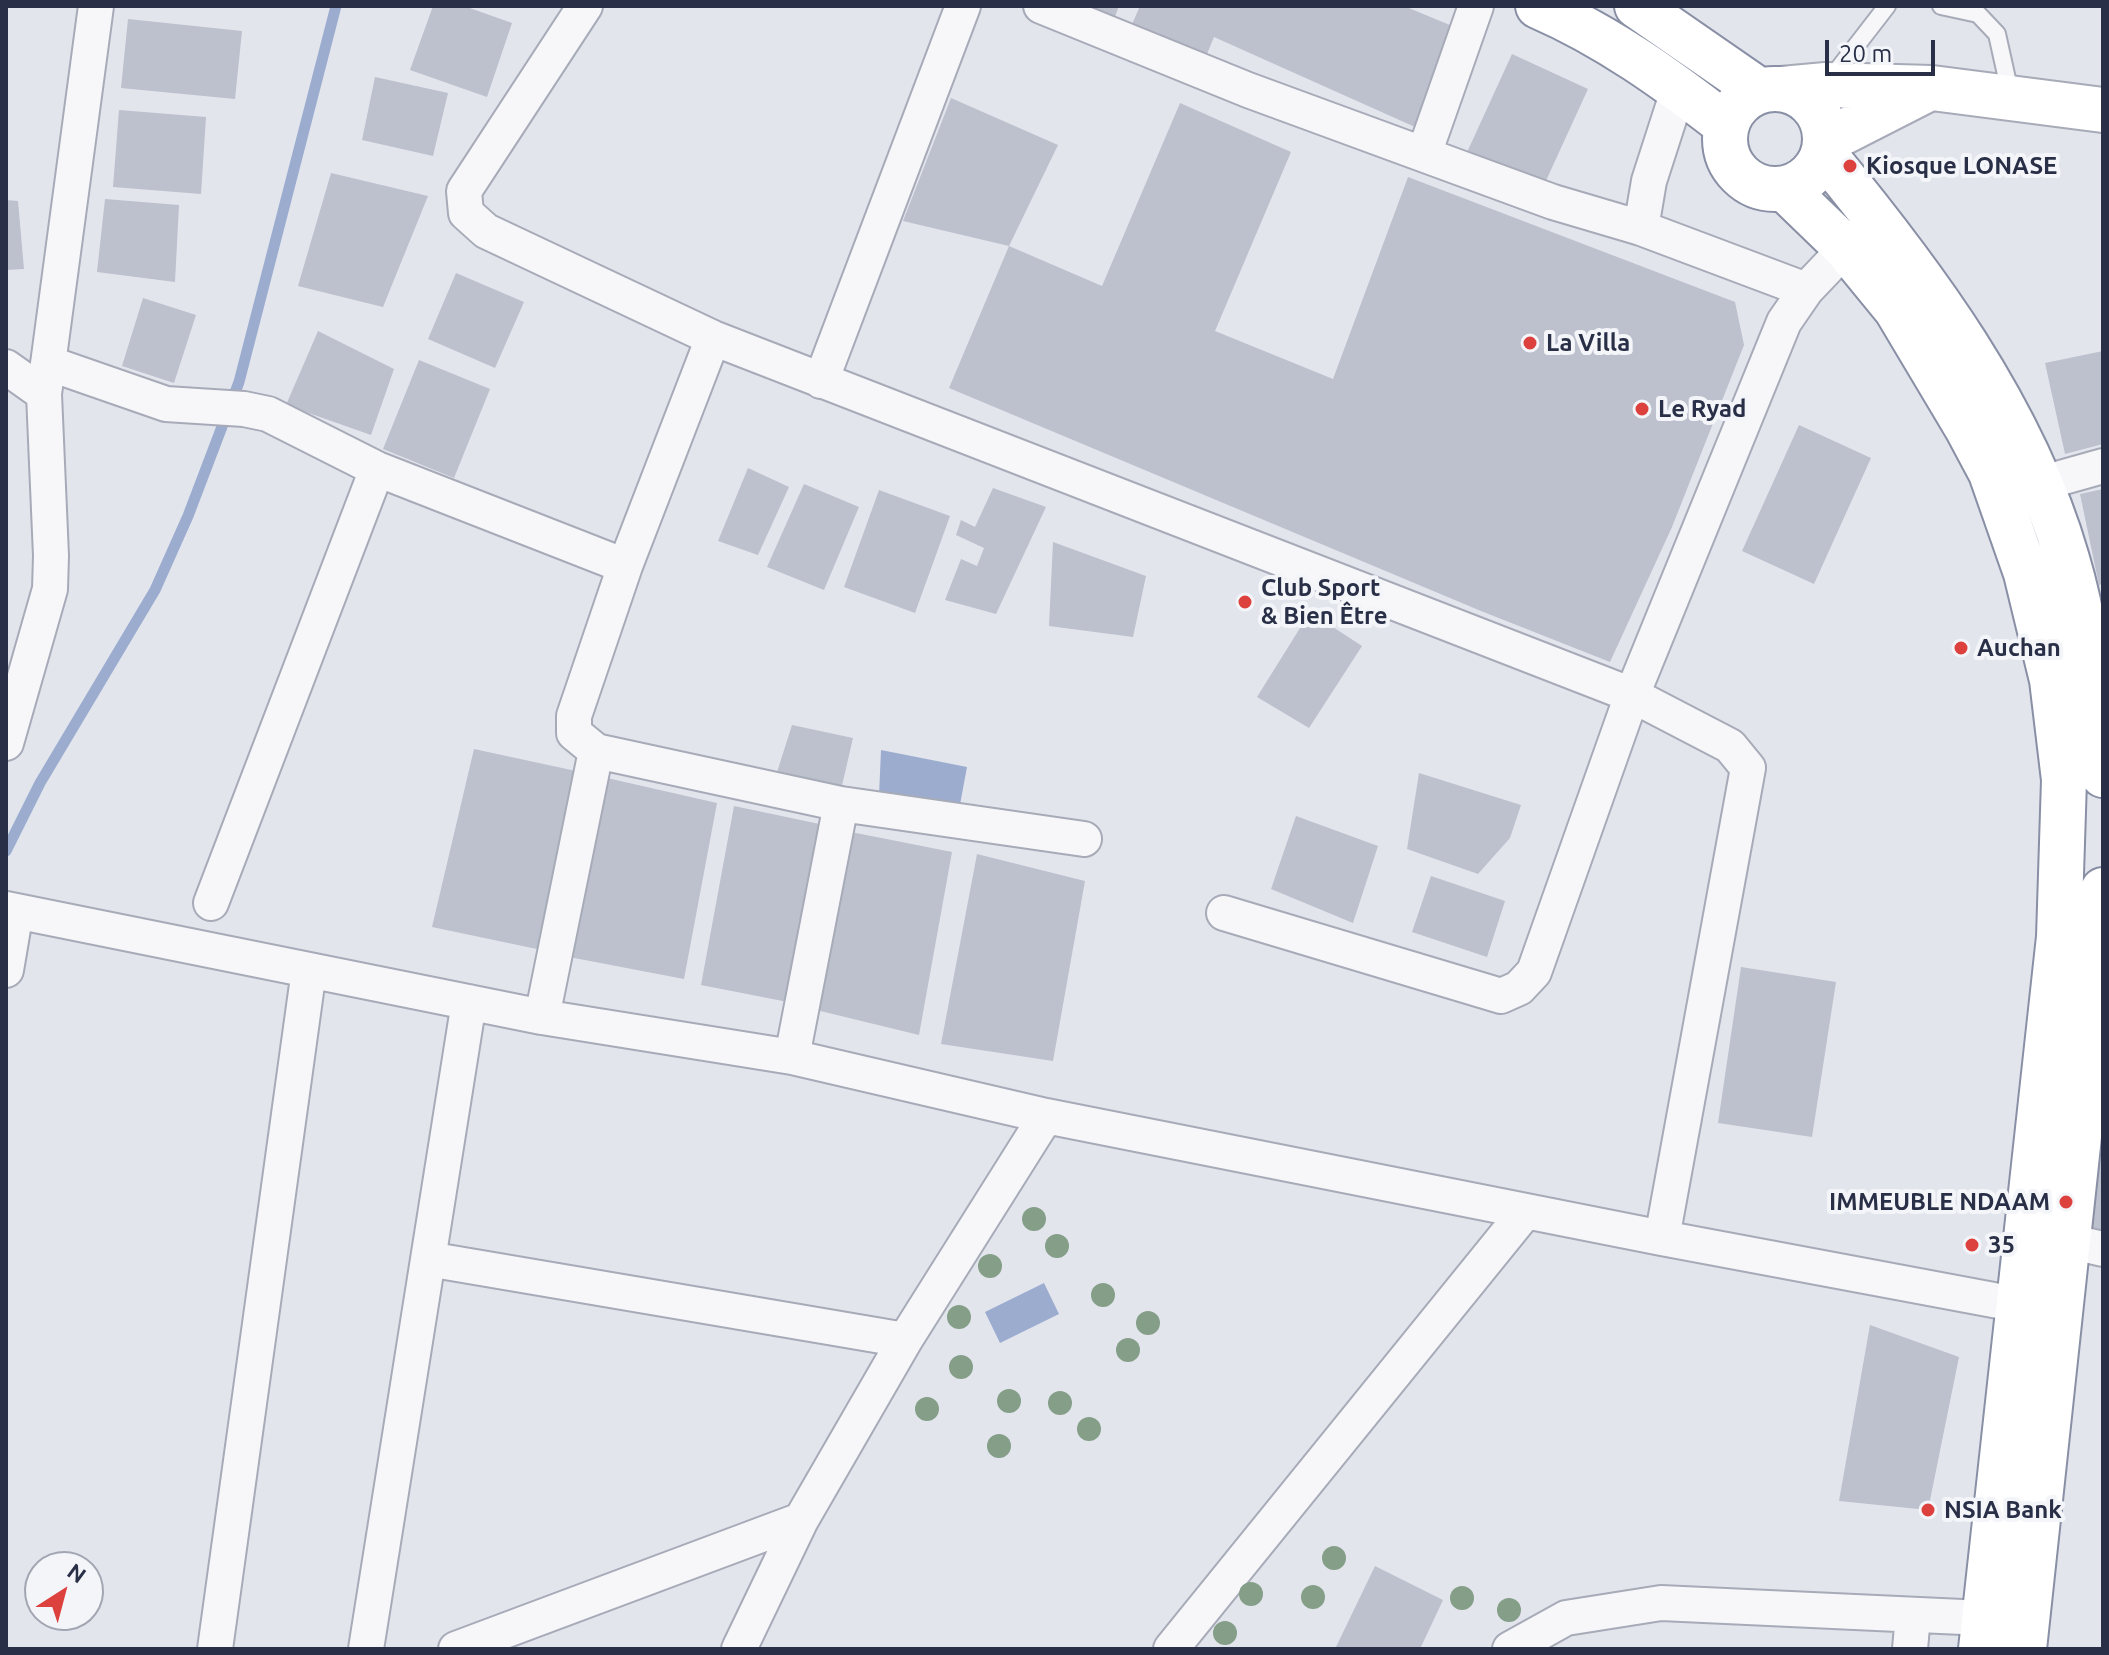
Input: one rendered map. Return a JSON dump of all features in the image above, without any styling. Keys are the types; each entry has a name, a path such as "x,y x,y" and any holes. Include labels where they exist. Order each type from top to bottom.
{"main road":[{"path":"1538,6 1567,18 1629,53 1726,125"},
{"path":"1637,6 1771,90 1804,99 1820,117 1825,148 1944,311 2008,419 2039,484 2067,559 2091,665 2103,775"},
{"path":"1932,88 1825,148 1814,172 1785,189 1760,187 1743,177 1731,162 1725,144 1726,125 1745,98 1771,90 1826,85 1932,88 2103,110"},
{"path":"1785,189 1846,248 1896,309 1940,378 1991,473 2026,573 2052,680 2064,780 2059,937 1982,1634"},
{"path":"2024,1649 2085,1245 2103,890"}],"street":[{"path":"6,743 50,589 46,379 96,6"},
{"path":"585,6 464,191 466,213 486,231 713,338 1632,695 1730,746 1748,768 1662,1238"},
{"path":"821,381 963,6"},
{"path":"1041,6 1201,73 1553,202 1641,228 1806,290"},
{"path":"1424,154 1476,6"},
{"path":"1641,228 1649,181 1679,88"},
{"path":"1224,913 1501,996 1519,988 1534,972 1632,695 1784,322 1806,290 1846,248"},
{"path":"713,338 625,566 574,716 574,733 596,751 841,804 1084,839"},
{"path":"6,367 46,379 166,404 244,409 268,414 377,469 625,566"},
{"path":"2039,484 2103,466"},
{"path":"211,903 377,469"},
{"path":"542,1017 596,751"},
{"path":"792,1057 841,804"},
{"path":"6,970 11,910 542,1017 792,1057 1046,1116 1525,1212 2020,1305"},
{"path":"215,1649 309,970"},
{"path":"366,1649 469,1002"},
{"path":"739,1649 801,1520 905,1340 1046,1116"},
{"path":"1171,1649 1525,1212"},
{"path":"428,1259 905,1340"},
{"path":"456,1649 801,1520"},
{"path":"1510,1649 1566,1618 1661,1603 1913,1615 1982,1634"},
{"path":"1910,1649 1913,1615"}],"lane":[{"path":"1826,85 1887,6"},
{"path":"1941,6 1978,14 1997,34 2011,98"}],"water":[{"path":"881,750 967,767 959,810 879,796"},
{"path":"1044,1283 1059,1314 1000,1343 985,1312"}],"building":[{"path":"433,6 464,6 512,23 487,97 410,70"},
{"path":"1060,6 1119,6 1111,27"},
{"path":"1140,6 1404,6 1457,28 1415,127 1214,37 1200,71 1126,38"},
{"path":"128,19 242,31 235,99 121,88"},
{"path":"1512,54 1588,89 1539,196 1463,161"},
{"path":"375,77 448,93 433,156 362,140"},
{"path":"951,98 1058,145 1009,246 903,221"},
{"path":"1180,103 1291,152 1215,331 1333,379 1408,177 1735,302 1744,345 1672,527 1610,662 949,388 1009,246 1102,286"},
{"path":"119,110 206,117 201,194 113,187"},
{"path":"331,173 428,196 383,307 298,286"},
{"path":"105,199 179,205 175,282 97,272"},
{"path":"6,200 18,201 24,269 6,270"},
{"path":"456,273 524,302 495,368 428,339"},
{"path":"143,298 196,315 174,383 122,366"},
{"path":"318,331 394,369 371,435 286,405"},
{"path":"2103,351 2103,444 2065,454 2045,363"},
{"path":"419,360 490,389 454,478 383,449"},
{"path":"1799,425 1871,458 1814,584 1742,551"},
{"path":"748,468 789,487 758,555 718,541"},
{"path":"804,484 859,507 824,590 767,567"},
{"path":"993,488 1046,507 996,614 945,600 961,559 977,566 984,548 956,535 961,520 975,527"},
{"path":"2103,489 2103,584 2099,585 2080,494"},
{"path":"879,490 950,516 915,613 844,587"},
{"path":"1053,542 1146,576 1133,637 1049,626"},
{"path":"1310,612 1362,646 1309,728 1257,697"},
{"path":"792,725 853,738 838,803 772,788"},
{"path":"474,749 590,774 551,952 432,927"},
{"path":"1419,773 1521,805 1510,838 1478,874 1407,849"},
{"path":"607,778 717,803 684,979 569,957"},
{"path":"734,806 829,826 798,1004 701,985"},
{"path":"1296,816 1378,846 1353,923 1271,889"},
{"path":"841,830 952,852 919,1035 808,1008"},
{"path":"977,854 1085,881 1053,1061 941,1044"},
{"path":"1431,876 1505,901 1487,957 1412,932"},
{"path":"1741,967 1836,982 1812,1137 1718,1123"},
{"path":"2103,1136 2103,1241 2082,1237"},
{"path":"1870,1325 1959,1357 1928,1510 1839,1501"},
{"path":"1375,1566 1443,1600 1420,1649 1335,1649"}],"waterway":[{"path":"6,851 40,783 155,590 188,516 239,382 336,6"}],"place":[{"name":"Kiosque LONASE","path":"1850,166"},
{"name":"La Villa","path":"1530,343"},
{"name":"Le Ryad","path":"1642,409"},
{"name":"Club Sport & Bien Être","path":"1245,602"},
{"name":"Auchan","path":"1961,648"},
{"name":"IMMEUBLE NDAAM","path":"2066,1202"},
{"name":"35","path":"1972,1245"},
{"name":"NSIA Bank","path":"1928,1510"}]}
